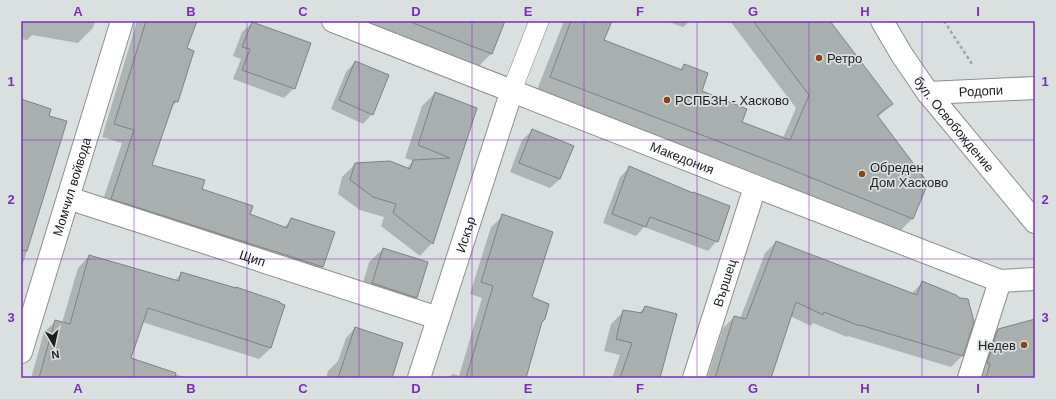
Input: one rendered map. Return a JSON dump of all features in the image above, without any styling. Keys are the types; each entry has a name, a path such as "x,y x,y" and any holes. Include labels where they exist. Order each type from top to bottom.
{"street":[{"name":"Момчил войвода","path":"21,352 122,21"},
{"name":"Македония","path":"333,21 1000,282 1035,279"},
{"name":"бул. Освобождение","path":"882,21 902,55 928,93 1035,222"},
{"name":"Родопи","path":"928,93 1035,88"},
{"name":"Искър","path":"419,378 512,90"},
{"name":"Вършец","path":"694,378 755,187"},
{"name":"Щип","path":"68,198 438,318"},
{"path":"969,378 1000,282"}],"lane":[{"path":"512,90 539,21"}],"path":[{"path":"944,21 989,89"}],"building":[{"path":"146,21 197,21 187,48 194,51 178,102 174,101 152,165 205,180 202,189 253,206 250,214 287,228 291,218 335,232 323,267 111,199 134,130 114,124"},
{"path":"413,21 505,21 492,54 413,23"},
{"path":"571,21 612,21 604,40 682,70 684,64 708,73 702,91 747,109 742,122 790,140 809,95 753,21 830,21 893,104 877,115 928,183 913,219 780,165 550,77"},
{"path":"252,22 311,43 295,89 242,70 250,49 242,47"},
{"path":"355,61 389,75 373,115 339,100"},
{"path":"435,92 477,108 433,244 393,213 396,204 373,197 350,180 355,163 390,161 410,169 413,160 450,158 418,145"},
{"path":"21,99 51,109 49,116 67,121 27,251 21,250"},
{"path":"532,129 574,146 560,179 519,163"},
{"path":"629,166 693,193 730,206 718,242 650,217 646,227 612,214"},
{"path":"502,214 553,232 532,297 549,304 545,319 542,322 526,378 466,378 493,286 481,282"},
{"path":"776,241 917,295 922,281 960,298 968,299 974,322 963,356 860,326 824,312 823,315 796,302 771,378 715,378 734,316 746,319"},
{"path":"383,248 428,262 417,298 372,283"},
{"path":"89,255 179,281 181,272 236,287 280,302 285,305 271,348 148,308 131,358 176,373 175,378 39,378 55,320 70,324"},
{"path":"645,306 677,314 660,378 620,378 632,343 616,339 623,310 642,313"},
{"path":"1035,319 1035,378 986,378 990,364 987,363 998,329"},
{"path":"355,327 403,343 392,378 338,378"}],"place":[{"name":"Ретро","path":"819,58"},
{"name":"РСПБЗН - Хасково","path":"667,100"},
{"name":"Обреден Дом Хасково","path":"862,174"},
{"name":"Недев","path":"1024,345"}]}
